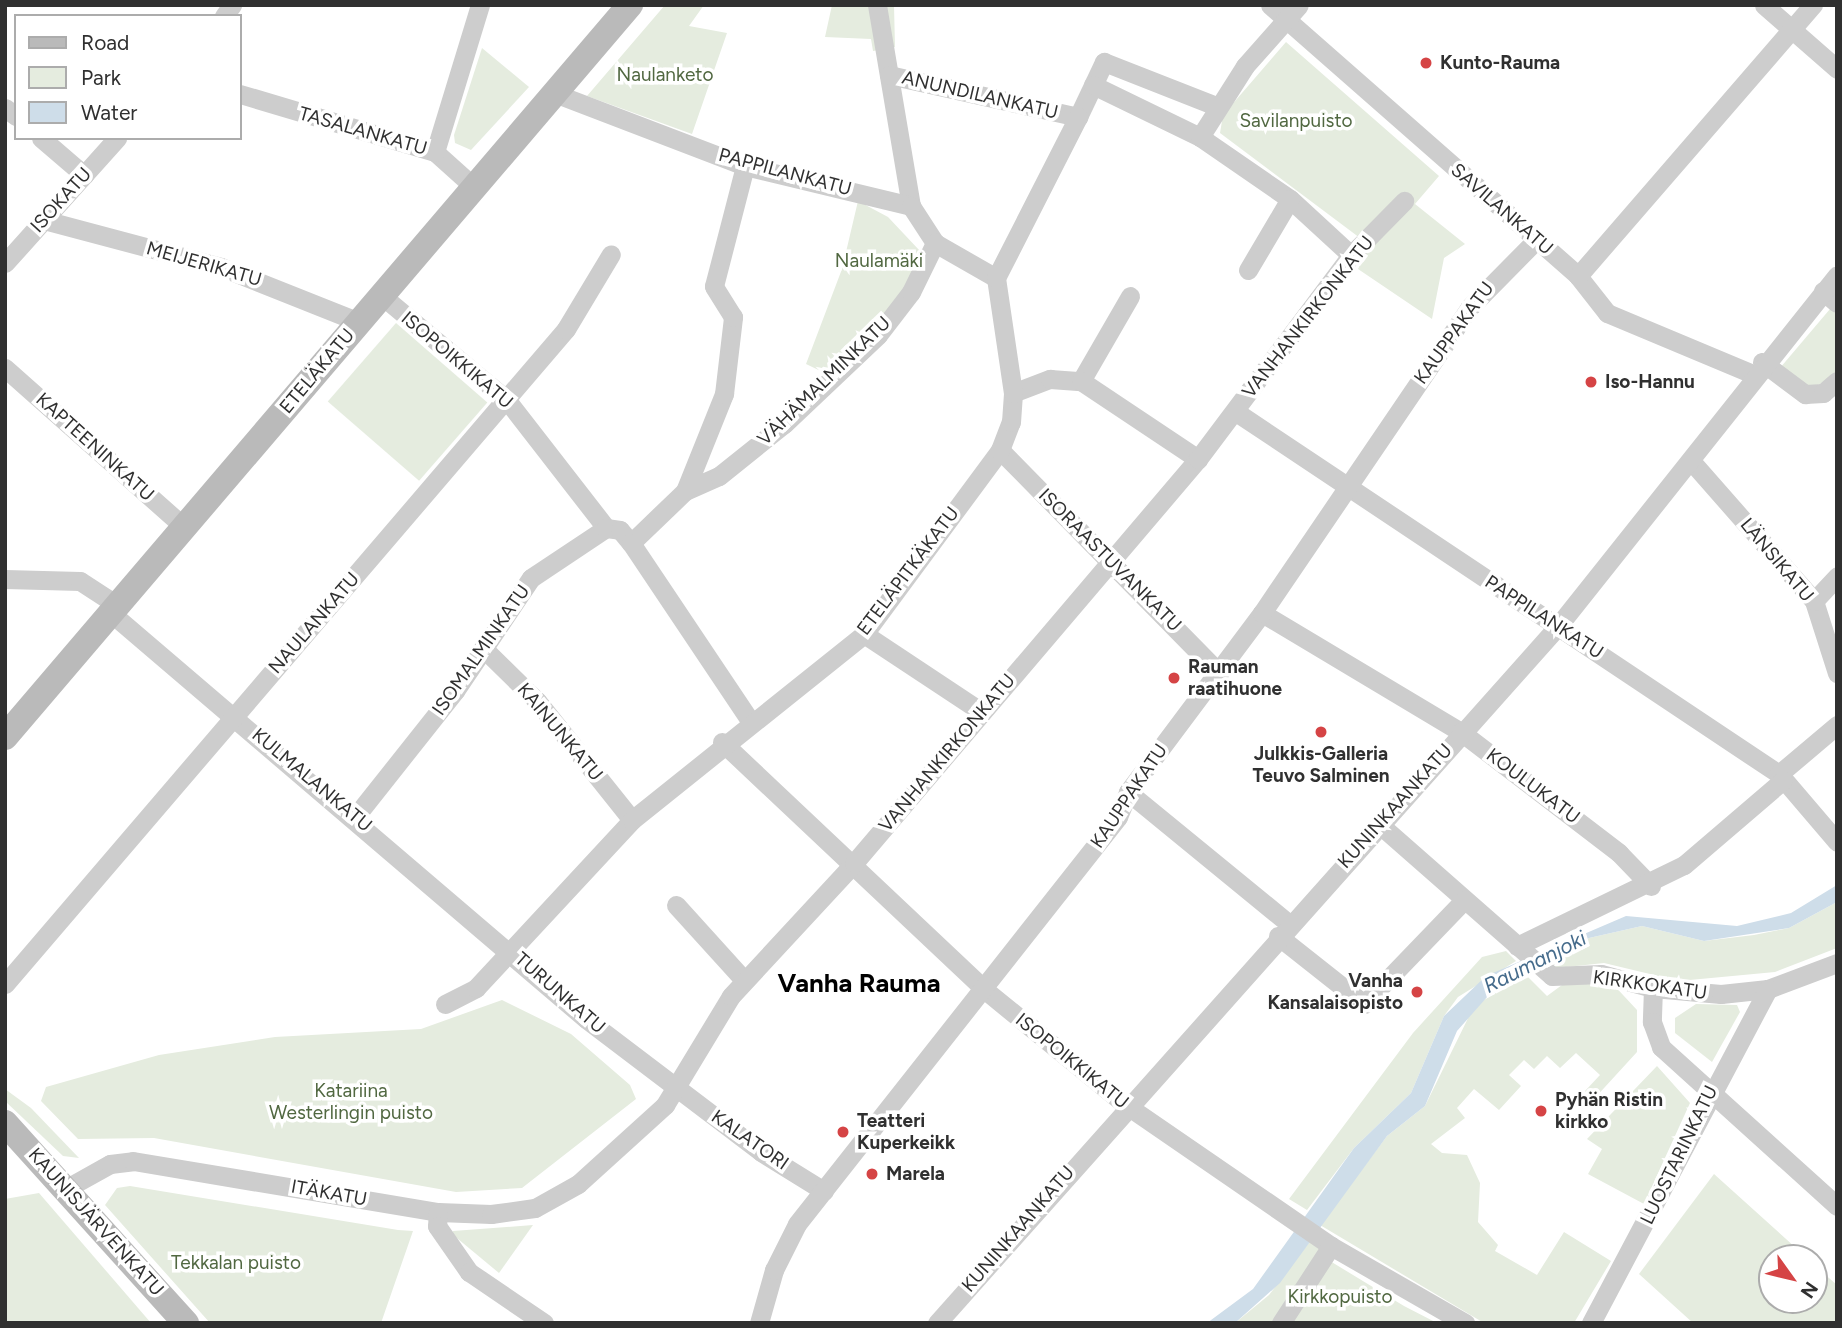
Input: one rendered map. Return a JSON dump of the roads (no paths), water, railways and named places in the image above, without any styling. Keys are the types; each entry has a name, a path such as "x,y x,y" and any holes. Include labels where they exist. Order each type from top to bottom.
{"main road":[{"name":"ETELÄKATU","path":"5,737 474,187 566,98 630,5"},
{"name":"KAUNISJÄRVENKATU","path":"5,1123 67,1188 186,1323"}],"street":[{"path":"435,152 480,5"},
{"path":"877,5 911,206 934,243 996,278 1079,117"},
{"name":"SAVILANKATU","path":"1270,5 1292,12 1578,276 1607,313 1758,369 1805,394 1823,393 1837,381"},
{"path":"1764,5 1837,69"},
{"path":"1578,276 1810,9"},
{"path":"1200,137 1216,106 1292,12"},
{"name":"ANUNDILANKATU","path":"889,75 1079,117 1104,62 1216,106"},
{"path":"1093,85 1200,137 1290,200 1351,255"},
{"name":"TASALANKATU","path":"242,95 435,152 474,187"},
{"name":"PAPPILANKATU","path":"566,98 745,166 911,206"},
{"path":"43,140 84,174"},
{"name":"ISOKATU","path":"5,262 115,140"},
{"path":"631,544 685,491 724,394 733,317 714,286 745,166"},
{"path":"1248,270 1290,200"},
{"name":"VANHANKIRKONKATU","path":"438,1212 514,1213 555,1199 616,1154 678,1088 744,979 854,863 1198,459 1236,412 1351,255 1404,201"},
{"name":"MEIJERIKATU","path":"44,220 221,267 359,322"},
{"name":"KAUPPAKATU","path":"759,1323 785,1246 824,1191 985,990 1118,817 1128,792 1219,673 1470,307 1536,240"},
{"name":"VÄHÄMALMINKATU","path":"685,491 719,476 785,424 878,335 911,292 934,243"},
{"name":"NAULANKATU","path":"5,984 582,308 611,254"},
{"name":"KUNINKAANKATU","path":"937,1323 1126,1105 1558,626 1692,462 1758,369 1830,297 1837,275"},
{"name":"ETELÄPITKÄKATU","path":"512,950 632,820 722,742 864,634 1000,450 1012,422 1013,393 996,278"},
{"name":"ISOPOIKKIKATU","path":"381,295 506,399 606,528"},
{"path":"1082,381 1130,296"},
{"name":"KAPTEENINKATU","path":"5,368 184,527"},
{"path":"1013,393 1051,379 1082,381 1198,459"},
{"name":"PAPPILANKATU","path":"1236,412 1781,777 1837,842"},
{"name":"ISORAASTUVANKATU","path":"1000,450 1112,559 1219,673"},
{"name":"LÄNSIKATU","path":"1692,462 1814,601 1837,673"},
{"path":"606,528 620,530 631,544 750,722"},
{"name":"ISOMALMINKATU","path":"355,817 483,648 531,578 606,528"},
{"path":"1814,601 1837,576"},
{"name":"KULMALANKATU","path":"5,579 80,582 512,950"},
{"name":"KOULUKATU","path":"1262,612 1461,732 1619,853 1651,886"},
{"path":"864,634 982,712"},
{"name":"KAINUNKATU","path":"483,648 537,701 632,820"},
{"path":"1379,824 1520,948 1651,886 1781,777 1837,725"},
{"name":"ISOPOIKKIKATU","path":"722,742 854,863 985,990 1126,1105 1323,1240 1465,1323"},
{"path":"1128,792 1364,1004 1464,900"},
{"path":"676,905 744,979"},
{"name":"KIRKKOKATU","path":"1520,948 1544,971 1601,974 1653,988 1710,994 1768,989 1837,963"},
{"name":"TURUNKATU","path":"445,1004 476,988 512,950 586,1019 678,1088"},
{"path":"1653,988 1651,1022 1661,1047 1837,1206"},
{"name":"LUOSTARINKATU","path":"1591,1323 1710,1090 1768,989"},
{"name":"KALATORI","path":"678,1088 824,1191"},
{"name":"ITÄKATU","path":"67,1188 110,1164 133,1161 438,1212"},
{"path":"438,1212 437,1226 469,1272 544,1323"},
{"path":"1281,1323 1323,1240"}],"water":[{"name":"Raumanjoki","path":"1837,885 1837,902 1789,928 1704,941 1642,926 1589,938 1488,996 1457,1031 1425,1106 1387,1136 1280,1283 1235,1323 1207,1323 1253,1289 1354,1148 1411,1093 1444,1016 1486,976 1626,916 1737,926 1791,913"}],"place":[{"name":"Kunto-Rauma","path":"1426,63"},
{"name":"Iso-Hannu","path":"1591,382"},
{"name":"Rauman raatihuone","path":"1174,678"},
{"name":"Julkkis-Galleria Teuvo Salminen","path":"1321,732"},
{"name":"Vanha Kansalaisopisto","path":"1417,992"},
{"name":"Pyhän Ristin kirkko","path":"1541,1111"},
{"name":"Teatteri Kuperkeikk","path":"843,1132"},
{"name":"Marela","path":"872,1174"}],"district":[{"name":"Vanha Rauma","path":"859,984"}],"park label":[{"name":"Naulanketo","path":"665,75"},
{"name":"Savilanpuisto","path":"1296,121"},
{"name":"Naulamäki","path":"879,261"},
{"name":"Katariina Westerlingin puisto","path":"351,1102"},
{"name":"Tekkalan puisto","path":"236,1263"},
{"name":"Kirkkopuisto","path":"1340,1297"}]}
